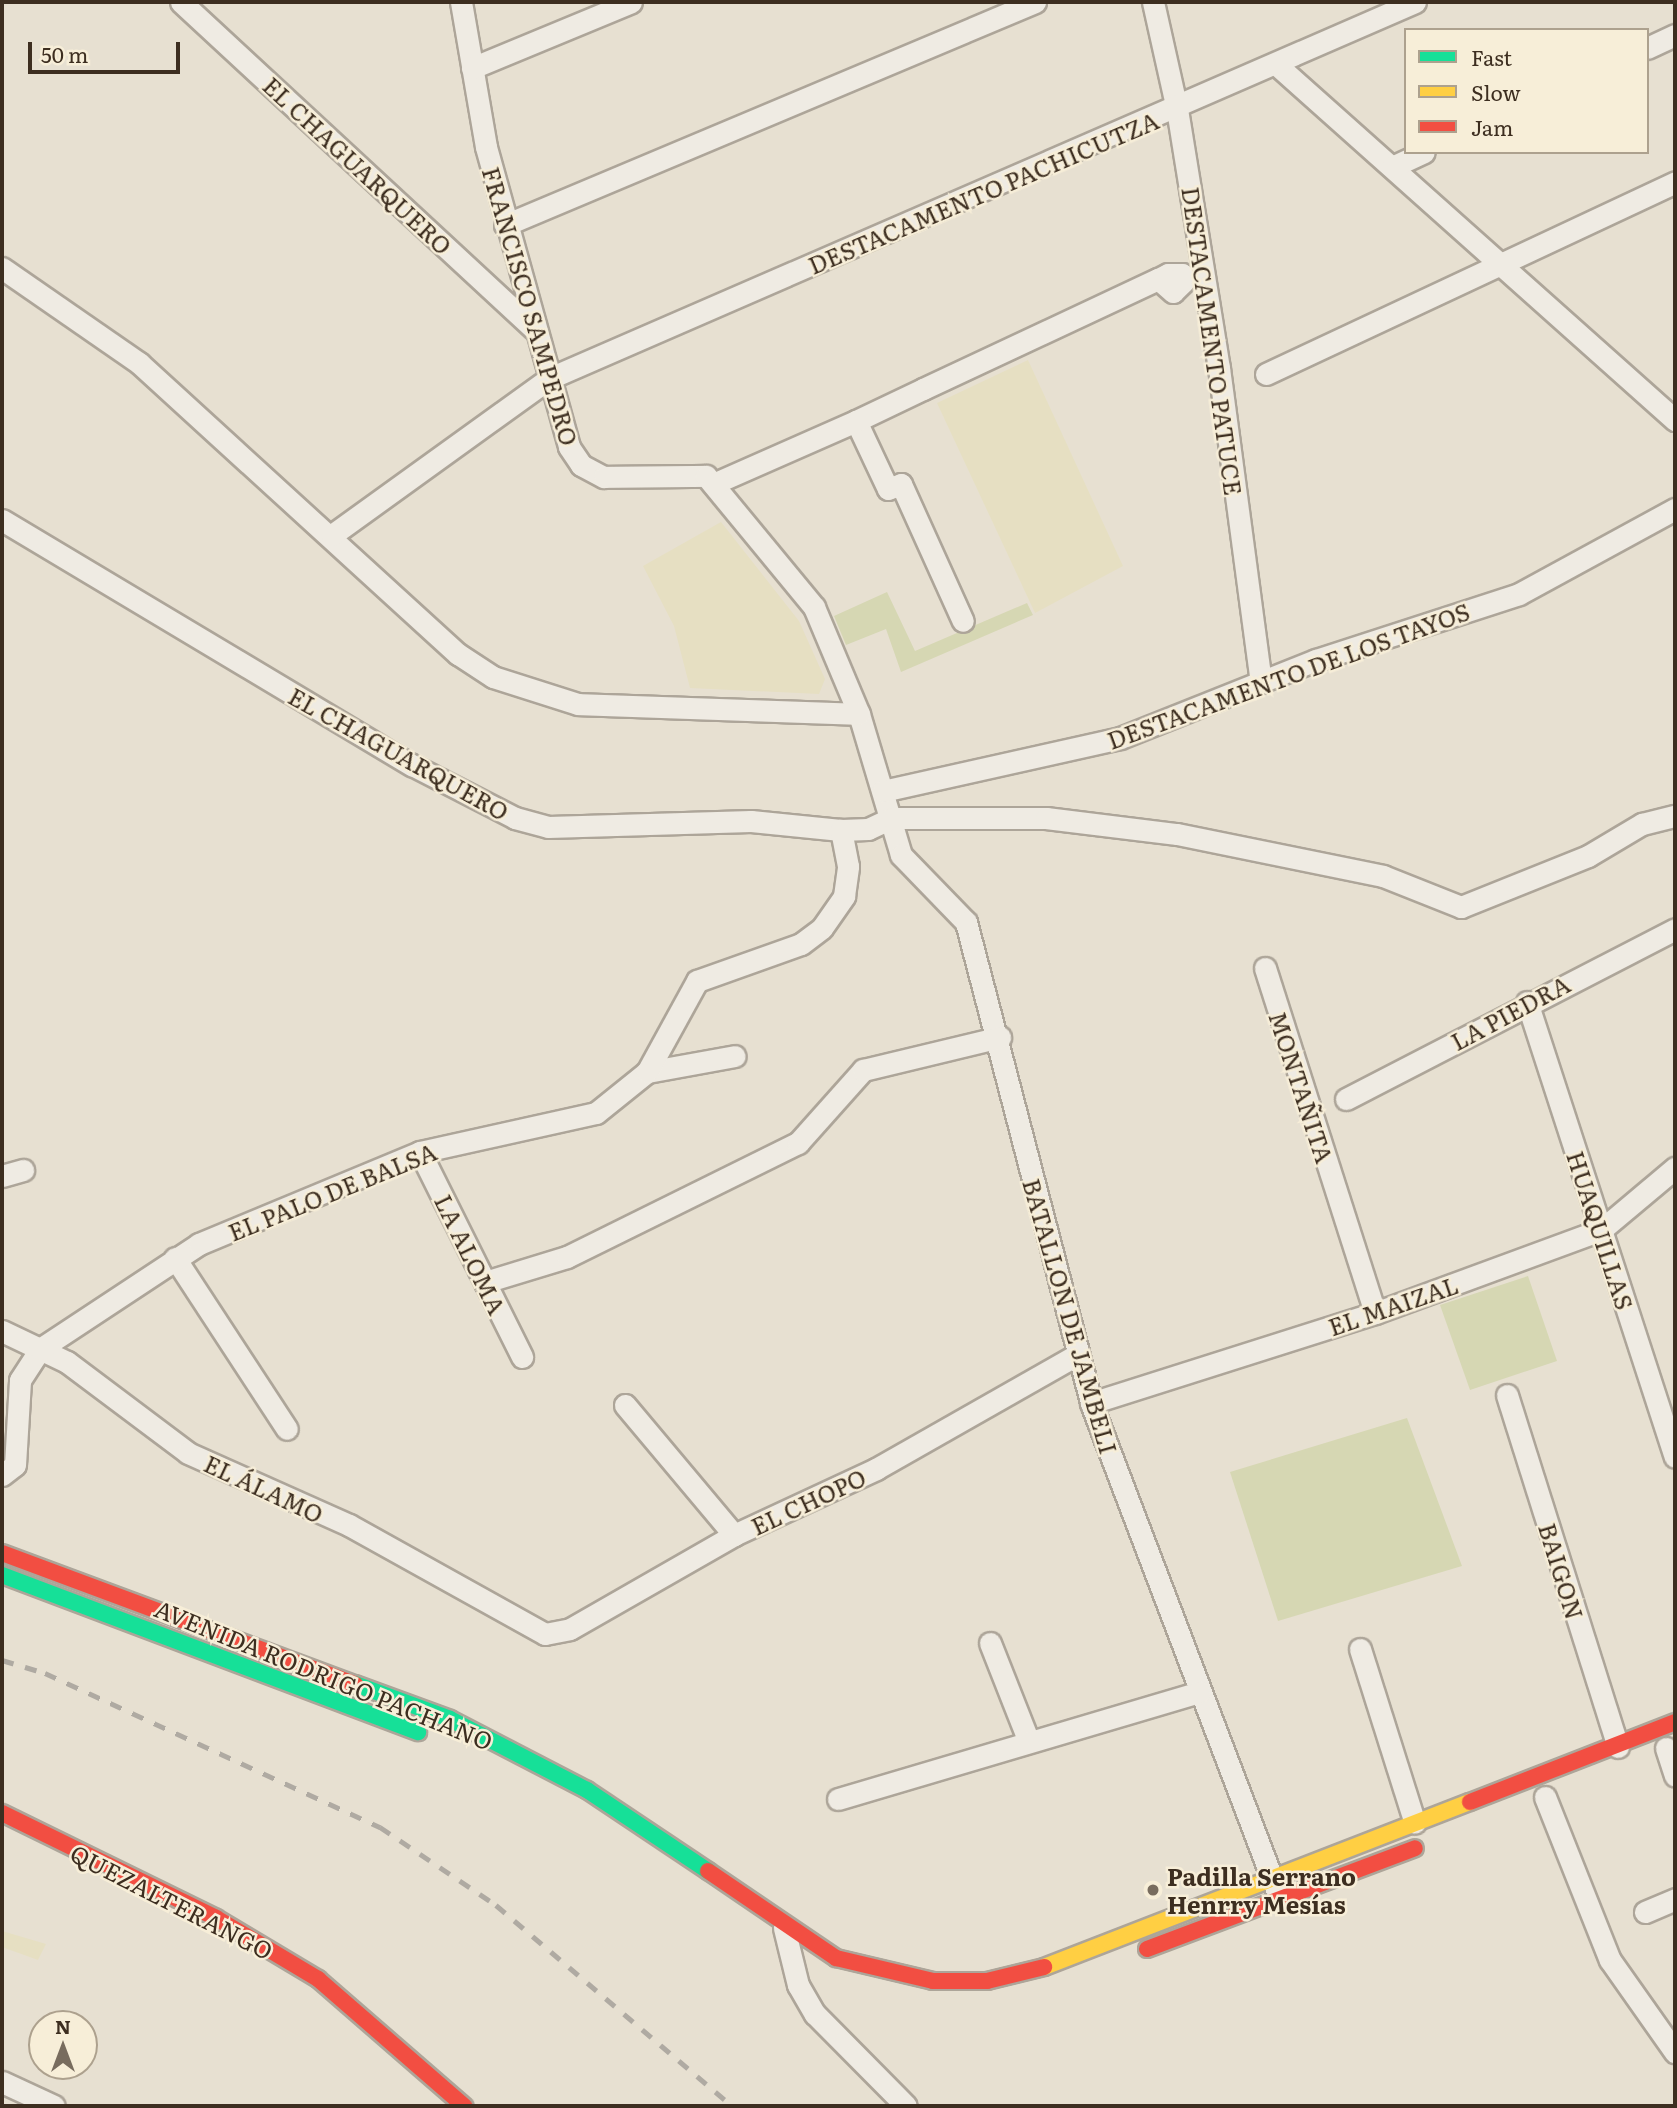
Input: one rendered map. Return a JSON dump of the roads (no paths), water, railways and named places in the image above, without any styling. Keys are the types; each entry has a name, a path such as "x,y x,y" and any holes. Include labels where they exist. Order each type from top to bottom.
{"main road":[{"name":"AVENIDA RODRIGO PACHANO","path":"2,1553 450,1719 587,1790 775,1933 836,1958 890,1973 987,1981 1032,1972 1415,1823 1621,1759 1673,1720"},
{"name":"AVENIDA RODRIGO PACHANO","path":"2,1575 442,1740"},
{"name":"AVENIDA RODRIGO PACHANO","path":"468,1749 590,1815"},
{"path":"1539,1800 1569,1787"},
{"name":"QUEZALTERANGO","path":"2,1813 216,1918 318,1979 464,2106"},
{"path":"1017,1994 1283,1903 1436,1840"},
{"path":"787,1954 859,1983"},
{"path":"907,1995 992,1998"}],"street":[{"name":"EL CHAGUARQUERO","path":"181,2 534,329"},
{"name":"FRANCISCO SAMPEDRO","path":"461,2 472,68 506,225 569,447 581,464 604,477 700,473 713,484"},
{"path":"472,68 631,2"},
{"path":"506,225 1035,2"},
{"name":"DESTACAMENTO PATUCE","path":"1153,2 1177,109 1261,682"},
{"name":"DESTACAMENTO PACHICUTZA","path":"332,535 550,378 1279,66 1415,2"},
{"path":"1649,47 1675,35"},
{"path":"1279,66 1497,264 1675,420"},
{"path":"1392,167 1420,154"},
{"path":"1266,374 1675,182"},
{"path":"2,268 139,363 332,535 458,654 532,694 622,707 859,714"},
{"path":"892,818 859,714 814,607 713,484 856,421 1158,278"},
{"path":"856,421 888,489 901,484 963,621"},
{"name":"DESTACAMENTO DE LOS TAYOS","path":"883,791 1120,738 1261,682 1519,594 1675,509"},
{"name":"EL CHAGUARQUERO","path":"2,520 412,765 515,818 548,827 751,821 841,830 892,818 1046,818 1177,834 1383,876 1461,906 1588,856 1642,824 1675,816"},
{"name":"BATALLON DE JAMBELI","path":"892,818 901,855 966,922 1000,1037 1091,1403 1199,1692 1283,1903"},
{"name":"EL PALO DE BALSA","path":"2,1475 15,1465 20,1380 40,1349 175,1258 420,1152 596,1113 647,1072 697,981 801,944 822,928 844,896 848,866 841,830"},
{"name":"LA PIEDRA","path":"1346,1099 1527,1002 1675,929"},
{"name":"MONTAÑITA","path":"1265,968 1375,1312"},
{"name":"HUAQUILLAS","path":"1527,1002 1675,1453"},
{"path":"485,1282 567,1257 798,1143 863,1070 1000,1037"},
{"path":"647,1072 735,1056"},
{"name":"LA ALOMA","path":"420,1152 522,1357"},
{"name":"EL MAIZAL","path":"1091,1403 1375,1312 1601,1230 1675,1168"},
{"path":"2,1176 23,1170"},
{"path":"175,1258 288,1429"},
{"name":"EL ÁLAMO","path":"2,1331 40,1349 188,1452 349,1525 535,1632"},
{"name":"EL CHOPO","path":"535,1632 570,1629 734,1535 876,1469 1077,1355"},
{"name":"BAIGON","path":"1507,1395 1621,1759"},
{"path":"625,1405 734,1535"},
{"path":"990,1643 1029,1742"},
{"path":"1360,1649 1415,1823"},
{"path":"838,1799 1199,1692"},
{"path":"1665,1749 1675,1776"},
{"path":"1539,1800 1610,1960 1675,2052"},
{"path":"1645,1912 1675,1899"},
{"path":"775,1933 815,2014 906,2106"},
{"path":"2,2082 54,2106"}],"railway":[{"path":"2,1660 45,1673 380,1827 496,1905 732,2106"}],"place":[{"name":"Padilla Serrano Henrry Mesías","path":"1153,1890"}]}
